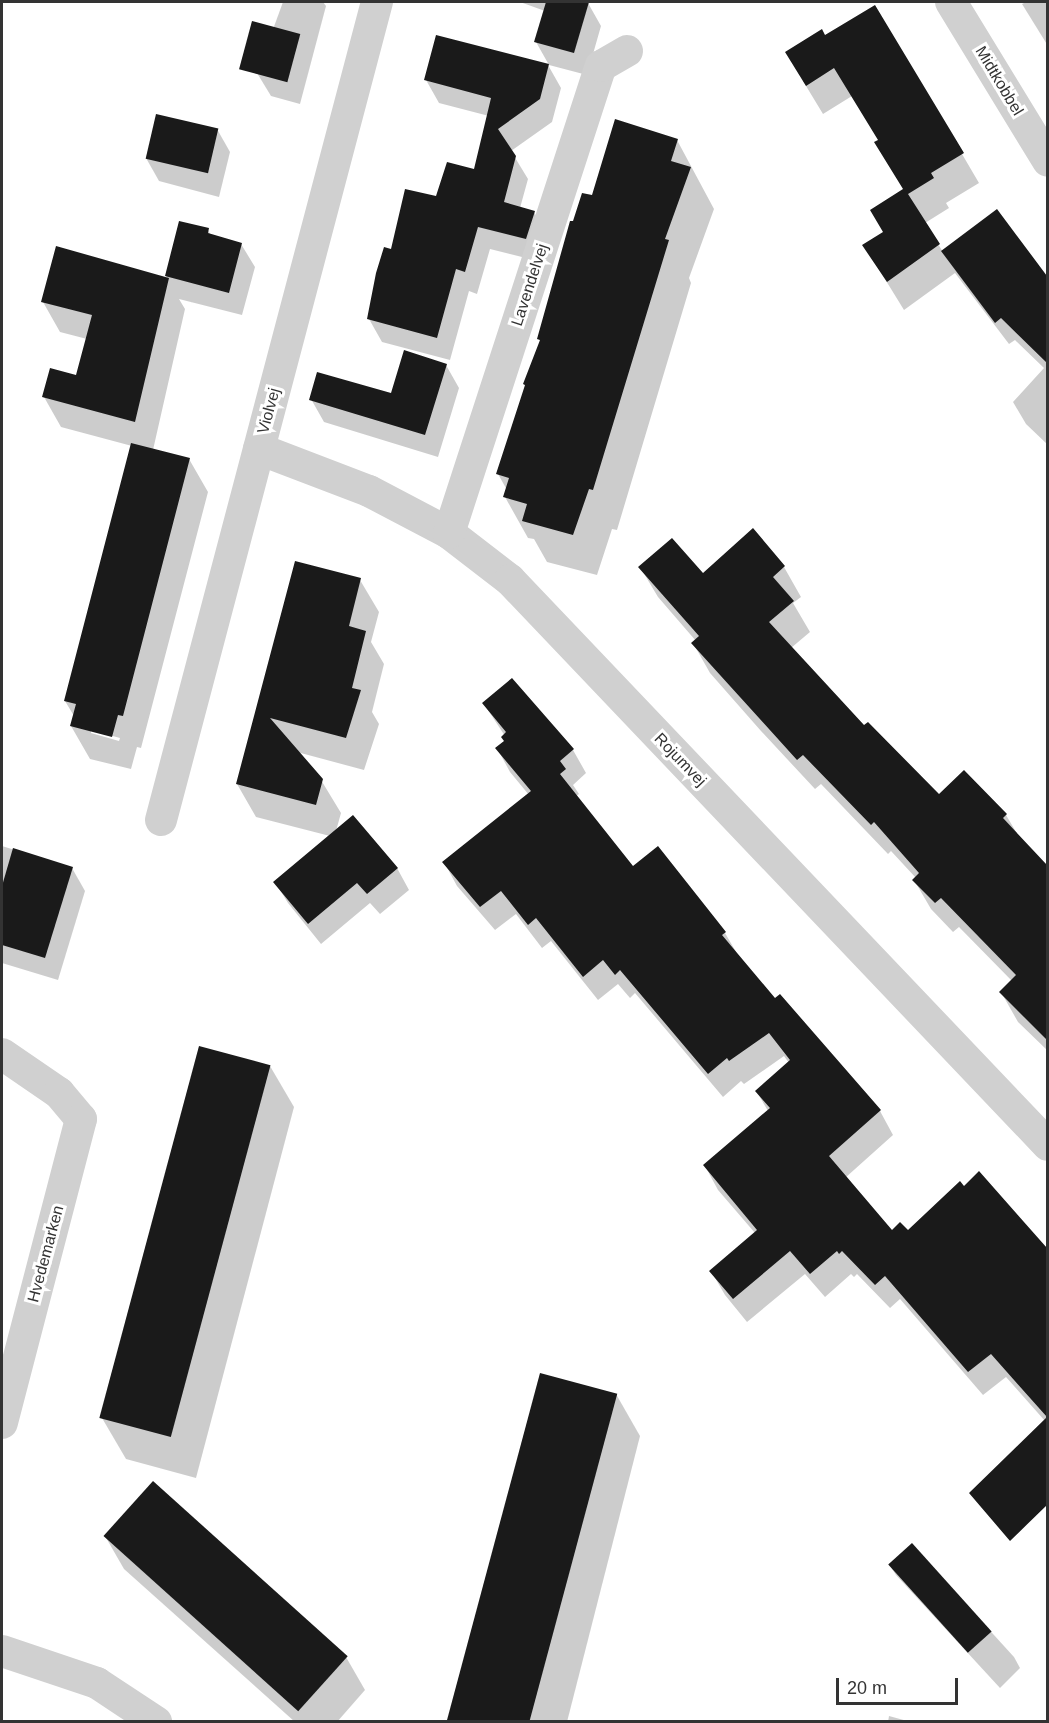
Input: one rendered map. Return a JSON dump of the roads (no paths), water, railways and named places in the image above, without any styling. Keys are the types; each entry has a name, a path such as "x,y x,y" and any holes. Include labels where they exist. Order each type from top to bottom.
{"street":[{"name":"Violvej","path":"161,820 377,2"},
{"name":"Midtkobbel","path":"951,2 1047,161"},
{"name":"Lavendelvej","path":"449,533 601,66 627,51"},
{"name":"Rojumvej","path":"259,449 369,491 449,533 510,580 1047,1145"},
{"name":"Hvedemarken","path":"2,1054 59,1093 81,1119 2,1423"},
{"path":"2,1651 98,1683 156,1722"}]}
